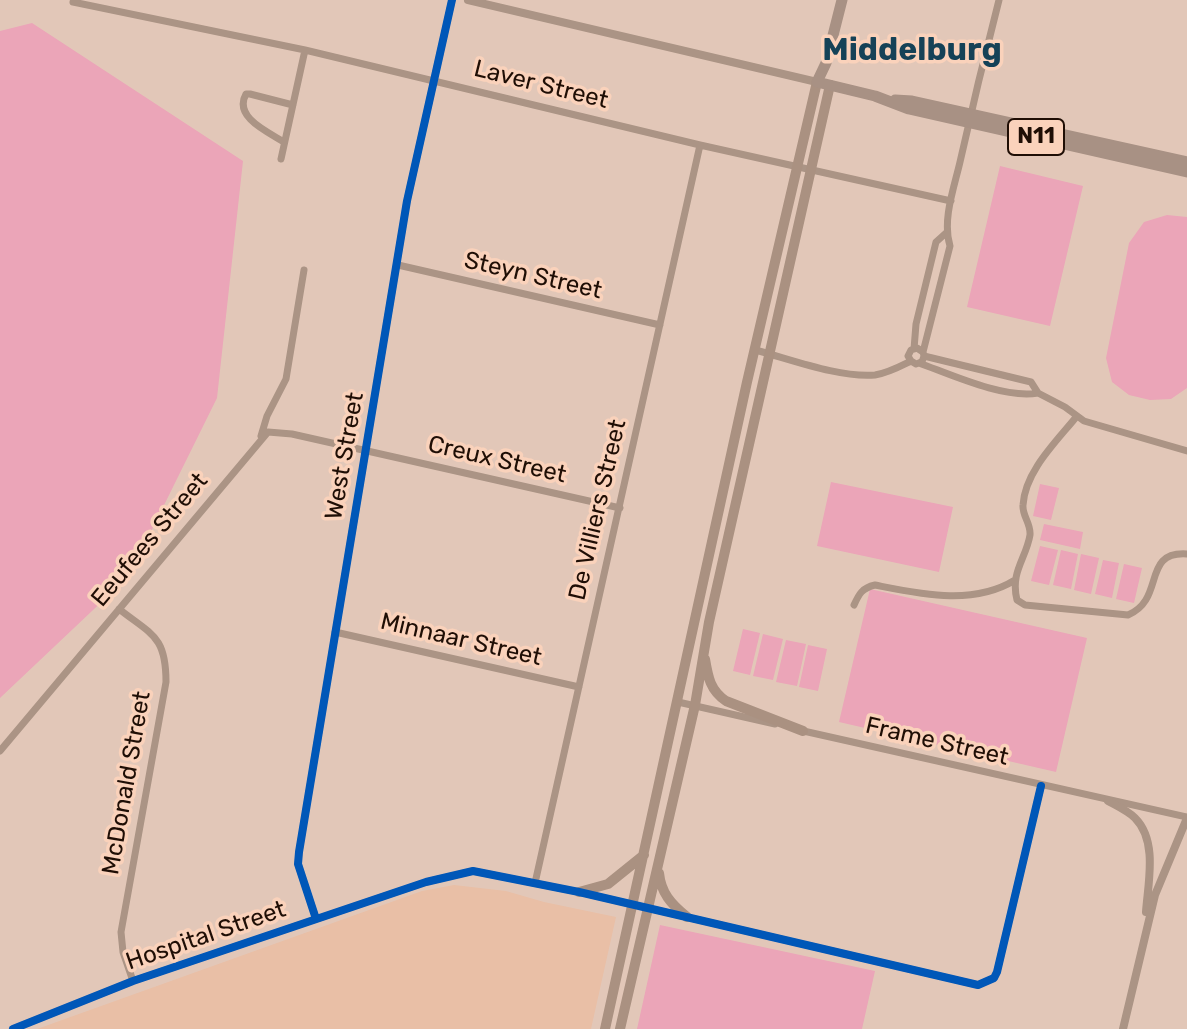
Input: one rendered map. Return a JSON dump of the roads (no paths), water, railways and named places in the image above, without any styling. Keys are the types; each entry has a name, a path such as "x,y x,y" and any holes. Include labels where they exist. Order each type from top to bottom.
{"highway":[{"path":"824,83 842,0"},
{"name":"N11","path":"824,83 887,100 912,101 1187,172"},
{"name":"N11","path":"970,118 1187,162"}],"main road":[{"path":"605,1029 755,350 799,167 824,83"},
{"path":"620,1029 695,705 709,622 768,353 812,170 824,83"},
{"path":"724,493 737,496"},
{"path":"695,619 709,622"},
{"path":"703,653 710,684 717,695 803,731"},
{"path":"579,892 608,884 644,855"},
{"path":"658,863 661,886 668,899 687,917"}],"street":[{"name":"West Street","path":"316,919 298,864 299,852 407,201 452,0"},
{"path":"468,0 824,83"},
{"path":"919,358 950,246 946,233 951,201 999,0"},
{"name":"Laver Street","path":"73,2 305,50 700,145 951,201"},
{"path":"281,159 305,50"},
{"path":"284,142 255,124 241,104 246,94 250,94 293,105"},
{"name":"De Villiers Street","path":"535,883 700,145"},
{"path":"946,233 936,242 914,349 908,356 1031,382 1038,393 1097,425 1187,451"},
{"name":"Steyn Street","path":"398,265 660,325"},
{"name":"Eeufees Street","path":"0,751 260,438 267,416 286,379 304,270"},
{"path":"923,299 936,302"},
{"path":"914,349 919,358 977,383 1026,395 1038,393"},
{"path":"755,350 851,374 873,375 919,358"},
{"path":"1077,416 1032,475 1028,485 1023,510 1030,534 1015,580 1017,600 1025,605 1128,615 1140,610 1146,603 1164,558 1172,554 1187,554"},
{"path":"260,438 276,431 366,451"},
{"name":"Creux Street","path":"366,451 620,508"},
{"path":"854,605 866,587 875,585 934,595 974,595 990,593 1015,580"},
{"name":"McDonald Street","path":"119,609 158,640 165,651 166,664 166,682 121,932 123,952 133,981"},
{"name":"Minnaar Street","path":"335,632 579,687"},
{"name":"Frame Street","path":"678,702 1187,817"},
{"name":"Hospital Street","path":"13,1029 133,981 426,882 465,872 579,892 971,984 989,982 997,972 1041,786"},
{"path":"1108,801 1138,820 1146,836 1150,857 1146,928"},
{"path":"1123,1029 1155,895 1187,817"}],"district":[{"name":"Middelburg","path":"912,51"}]}
